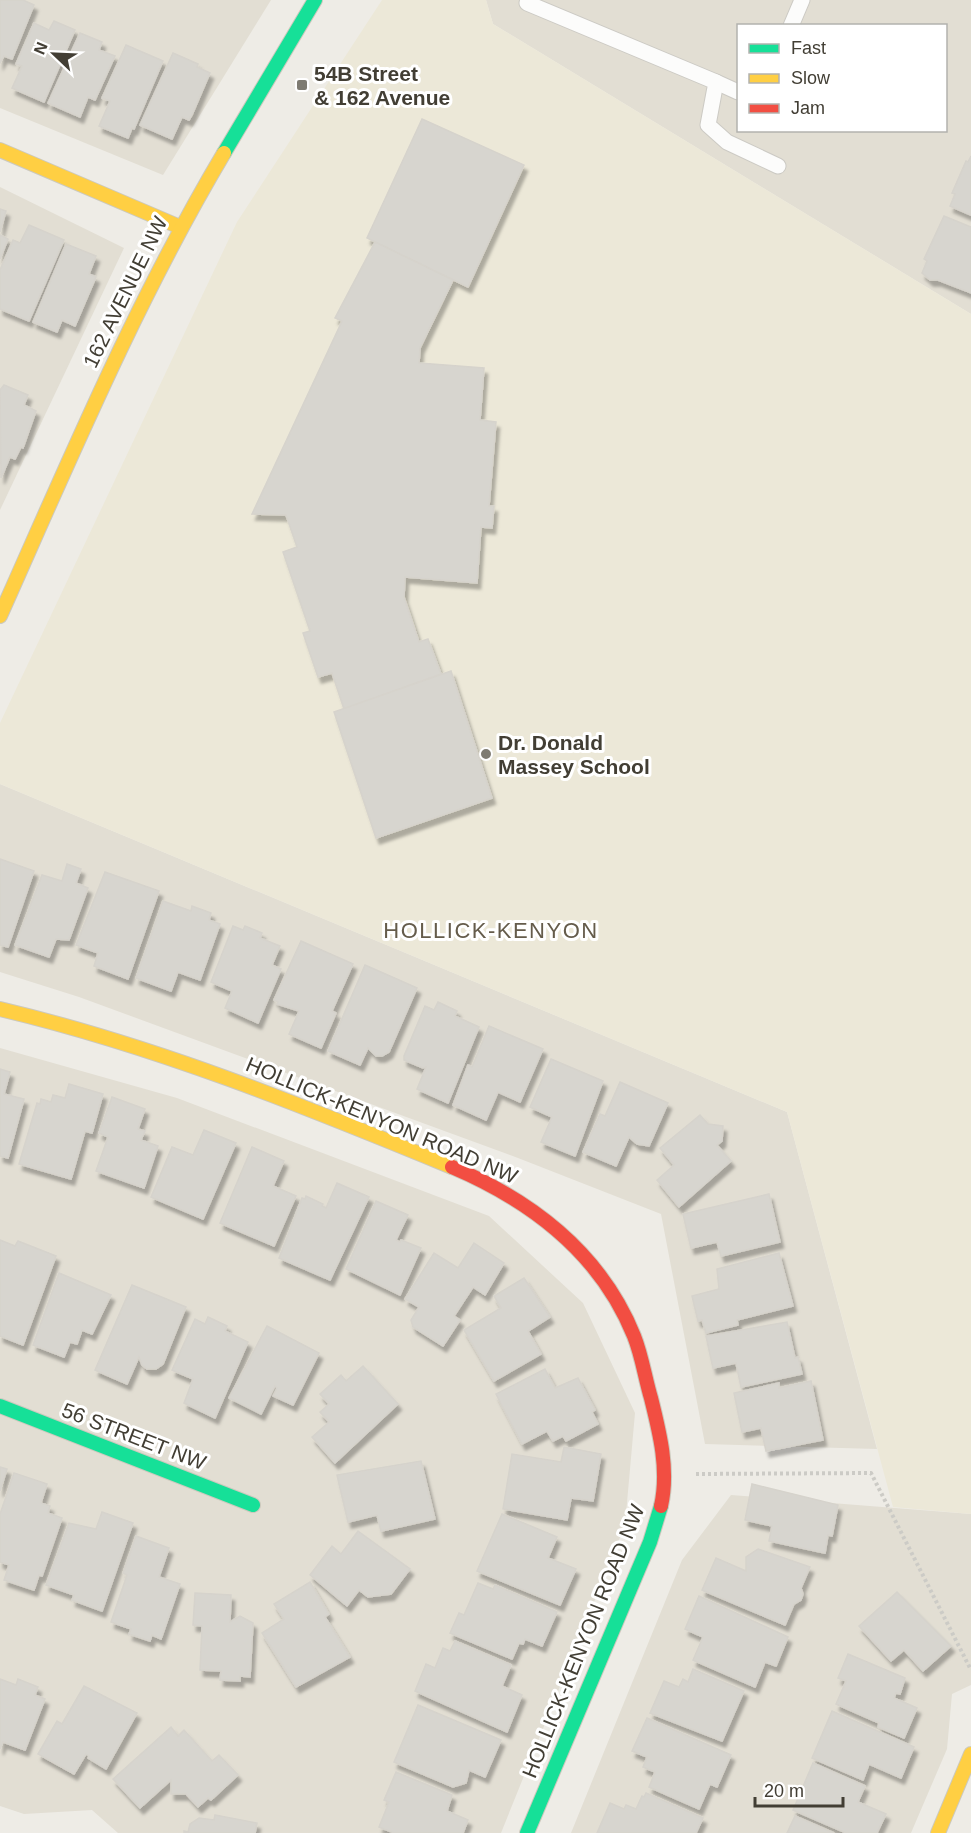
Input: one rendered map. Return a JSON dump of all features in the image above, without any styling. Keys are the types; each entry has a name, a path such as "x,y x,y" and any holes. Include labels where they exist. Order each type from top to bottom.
{"street":[{"name":"162 AVENUE NW","path":"0,616 13,572 180,227 315,0"},
{"path":"0,150 180,227"},
{"name":"HOLLICK-KENYON ROAD NW","path":"0,1009 129,1044 231,1078 463,1173 537,1213 584,1258 619,1306 636,1339 662,1443 665,1474 662,1505 650,1542 527,1833"},
{"name":"56 STREET NW","path":"0,1406 254,1505"},
{"path":"938,1833 971,1754"}],"lane":[{"path":"528,0 527,3 737,92"},
{"path":"792,24 802,0"},
{"path":"716,82 708,126 727,142 778,165"}],"path":[{"path":"665,1474 871,1473 971,1670"}],"shaded area":[{"path":"0,0 271,0 163,175 0,108"},
{"name":"Dr. Donald Massey School","path":"382,0 486,0 493,24 971,314 971,1514 893,1507 787,1112 0,784 0,723 237,222"},
{"path":"486,0 971,0 971,314 493,24"},
{"path":"0,187 124,248 0,510"},
{"path":"0,784 787,1112 877,1449 705,1444 661,1214 518,1158 79,997 0,972"},
{"path":"0,1048 177,1098 489,1216 583,1303 635,1413 625,1525 501,1833 118,1833 92,1810 24,1814 0,1806"},
{"path":"731,1495 971,1514 971,1685 952,1694 947,1749 911,1833 571,1833 682,1560"}],"building":[{"path":"0,0 23,0 34,5 12,59 4,56 0,63"},
{"path":"54,21 75,30 44,102 12,88 22,66 16,64 34,23 49,30"},
{"path":"80,33 102,42 99,50 115,56 95,100 88,97 80,117 48,103"},
{"path":"126,45 163,61 128,138 99,126 110,101 102,98"},
{"path":"173,53 198,64 197,67 210,73 192,115 189,120 182,117 172,139 140,125"},
{"path":"422,119 524,165 468,287 367,238"},
{"path":"971,156 971,215 950,206 955,194 952,193 966,161 968,162"},
{"path":"0,209 6,211 0,232"},
{"path":"944,216 971,227 971,293 938,280 930,280 922,273 927,261 924,259"},
{"path":"29,225 64,240 29,321 0,309 0,270 13,240 20,243"},
{"path":"0,235 8,239 0,259"},
{"path":"375,242 453,280 420,348 419,363 484,368 480,420 496,422 489,506 494,506 492,528 481,527 477,583 405,577 404,597 419,642 428,639 441,674 344,709 332,673 318,677 303,633 310,631 283,552 297,547 286,515 252,514 342,321 335,318"},
{"path":"66,244 96,256 89,274 96,277 75,326 62,320 57,332 33,322"},
{"path":"4,385 28,395 24,405 36,411 23,448 21,447 15,459 10,457 1,478 0,390"},
{"path":"451,671 492,798 376,838 334,712"},
{"path":"0,859 34,871 8,947 0,945"},
{"path":"67,864 81,869 76,883 88,888 69,940 56,939 49,957 15,945 42,875 62,881"},
{"path":"105,872 159,891 128,979 94,966 98,953 76,945"},
{"path":"163,901 191,911 192,906 211,913 209,920 220,924 200,980 178,972 171,991 136,978"},
{"path":"233,926 243,930 245,926 262,933 260,938 280,946 272,965 281,969 258,1023 225,1008 232,991 211,982"},
{"path":"301,941 353,964 332,1011 336,1013 321,1048 289,1034 299,1011 277,1004 278,1002 274,1000"},
{"path":"365,965 417,988 389,1052 376,1056 368,1048 360,1065 328,1051"},
{"path":"438,1002 457,1011 455,1016 479,1027 448,1103 417,1089 426,1067 423,1068 404,1060 425,1006 434,1010"},
{"path":"489,1026 543,1049 520,1102 498,1092 486,1120 453,1105 468,1065 472,1067"},
{"path":"551,1059 603,1081 575,1156 541,1142 552,1117 530,1107"},
{"path":"0,1069 10,1072 4,1094 24,1099 8,1158 0,1156"},
{"path":"620,1082 668,1103 649,1146 637,1144 629,1137 616,1166 583,1152 600,1114 605,1116"},
{"path":"69,1084 103,1094 92,1133 85,1131 71,1179 19,1164 37,1103 40,1104 41,1099 51,1102 53,1095 65,1098"},
{"path":"112,1097 145,1109 138,1129 145,1131 141,1140 158,1146 144,1188 96,1171 108,1137 99,1133"},
{"path":"700,1115 708,1124 723,1126 722,1141 717,1145 731,1161 679,1207 657,1180 674,1165 660,1148"},
{"path":"204,1130 236,1143 203,1219 151,1197 172,1147 193,1155"},
{"path":"252,1147 284,1161 273,1186 296,1196 274,1246 220,1223"},
{"path":"337,1183 369,1197 330,1280 279,1258 302,1198 305,1199 306,1196 323,1204 322,1206 326,1208"},
{"path":"769,1194 780,1242 721,1256 717,1242 691,1248 683,1214"},
{"path":"376,1201 408,1215 396,1240 421,1248 400,1295 346,1269"},
{"path":"0,1240 15,1246 18,1241 56,1256 23,1345 0,1336"},
{"path":"474,1243 504,1263 485,1295 473,1287 454,1316 460,1320 443,1346 413,1327 411,1320 419,1307 405,1299 434,1253 458,1268"},
{"path":"779,1253 793,1306 737,1320 738,1325 706,1333 702,1320 698,1321 692,1296 719,1289 717,1269"},
{"path":"59,1273 111,1295 92,1334 82,1330 77,1344 70,1342 64,1357 33,1345"},
{"path":"524,1278 550,1317 528,1331 541,1354 494,1381 464,1330 501,1308 494,1296"},
{"path":"132,1285 186,1307 163,1364 156,1369 147,1369 142,1365 139,1357 127,1384 95,1370"},
{"path":"208,1317 227,1326 225,1331 248,1342 215,1418 184,1403 193,1379 172,1370 195,1319 205,1324"},
{"path":"787,1322 795,1358 798,1357 802,1374 741,1387 736,1363 713,1368 706,1336"},
{"path":"267,1326 319,1353 293,1405 273,1396 277,1388 275,1386 261,1414 229,1398"},
{"path":"363,1366 398,1404 335,1463 312,1437 329,1422 320,1412 329,1404 320,1394 341,1375 346,1381"},
{"path":"545,1369 555,1388 578,1378 595,1410 592,1412 598,1424 566,1441 563,1436 553,1441 547,1431 522,1444 496,1394"},
{"path":"811,1381 823,1440 766,1451 761,1428 742,1432 734,1393 779,1383 779,1388"},
{"path":"564,1447 601,1454 593,1501 571,1498 567,1520 503,1509 512,1454 561,1462"},
{"path":"421,1461 435,1519 381,1531 377,1515 348,1522 337,1475"},
{"path":"0,1467 7,1469 0,1491"},
{"path":"14,1473 47,1484 41,1503 50,1506 48,1513 62,1518 42,1576 39,1575 34,1590 4,1580 9,1565 0,1562 0,1514"},
{"path":"752,1484 838,1505 832,1536 828,1535 825,1553 769,1541 772,1526 745,1520"},
{"path":"102,1512 133,1523 102,1611 72,1600 74,1595 46,1585 69,1523 96,1529"},
{"path":"502,1514 557,1537 548,1558 576,1569 560,1605 477,1571"},
{"path":"358,1531 410,1569 391,1594 368,1597 359,1590 347,1606 310,1575 332,1546 341,1554"},
{"path":"136,1536 169,1548 159,1577 180,1584 161,1639 152,1635 150,1641 129,1634 131,1629 111,1622 127,1575 123,1573"},
{"path":"758,1549 810,1567 801,1588 803,1594 801,1600 794,1604 785,1625 702,1590 716,1558 746,1571 746,1557"},
{"path":"310,1582 329,1614 325,1617 350,1657 296,1687 262,1633 284,1619 274,1604"},
{"path":"478,1583 493,1589 495,1585 557,1612 542,1646 525,1639 523,1644 519,1643 512,1659 450,1633 459,1613 464,1615"},
{"path":"897,1592 951,1646 923,1671 904,1650 891,1661 859,1626"},
{"path":"195,1593 231,1595 230,1622 240,1616 253,1623 250,1677 240,1676 240,1681 220,1680 221,1671 200,1670 202,1626 193,1625"},
{"path":"699,1596 788,1637 776,1666 765,1662 755,1687 693,1660 703,1637 685,1629"},
{"path":"455,1641 511,1665 502,1686 522,1695 507,1732 415,1691 426,1664 435,1668 443,1648 450,1651"},
{"path":"848,1654 905,1678 900,1694 896,1693 894,1698 917,1708 904,1738 878,1727 879,1723 836,1704 846,1681 838,1678"},
{"path":"693,1669 744,1691 722,1741 650,1713 664,1681 679,1687 683,1679 688,1682"},
{"path":"0,1679 16,1685 18,1679 38,1687 35,1695 45,1699 25,1750 3,1742 0,1749"},
{"path":"84,1686 137,1713 106,1769 88,1758 86,1754 74,1774 38,1754 57,1721 62,1724"},
{"path":"418,1705 501,1740 485,1777 469,1770 466,1783 453,1787 394,1762"},
{"path":"832,1711 914,1747 901,1778 869,1764 863,1780 812,1758"},
{"path":"647,1718 731,1755 717,1787 710,1784 699,1809 649,1787 655,1772 643,1767 647,1757 632,1751"},
{"path":"171,1727 178,1736 184,1730 212,1761 219,1755 238,1775 211,1800 208,1798 198,1807 186,1794 171,1794 171,1780 140,1808 113,1779"},
{"path":"813,1763 865,1786 858,1802 886,1814 877,1833 846,1833 793,1810"},
{"path":"396,1772 452,1795 447,1811 468,1820 463,1833 394,1833 379,1827 389,1802 384,1800"},
{"path":"646,1793 703,1818 696,1833 597,1833 610,1803 624,1809 626,1805 636,1809 642,1796 644,1797"},
{"path":"215,1815 257,1823 255,1833 184,1833 184,1831 188,1832 190,1824 199,1818 214,1820"},
{"path":"795,1816 834,1833 787,1833"}],"traffic: fast":[{"path":"224,153 315,0"},
{"path":"0,1406 253,1505"},
{"path":"527,1833 650,1542 661,1506"}],"traffic: slow":[{"path":"0,150 180,227"},
{"path":"0,616 133,323 224,153"},
{"path":"0,1009 173,1059 285,1100 452,1167"},
{"path":"938,1833 971,1754"}],"traffic: jam":[{"path":"452,1167 510,1196 561,1234 583,1255 603,1280 620,1307 637,1344 657,1425 664,1466 661,1506"}],"place":[{"name":"54B Street & 162 Avenue","path":"302,85"},
{"name":"Dr. Donald Massey School","path":"486,754"}],"district":[{"name":"HOLLICK-KENYON","path":"491,930"}]}
